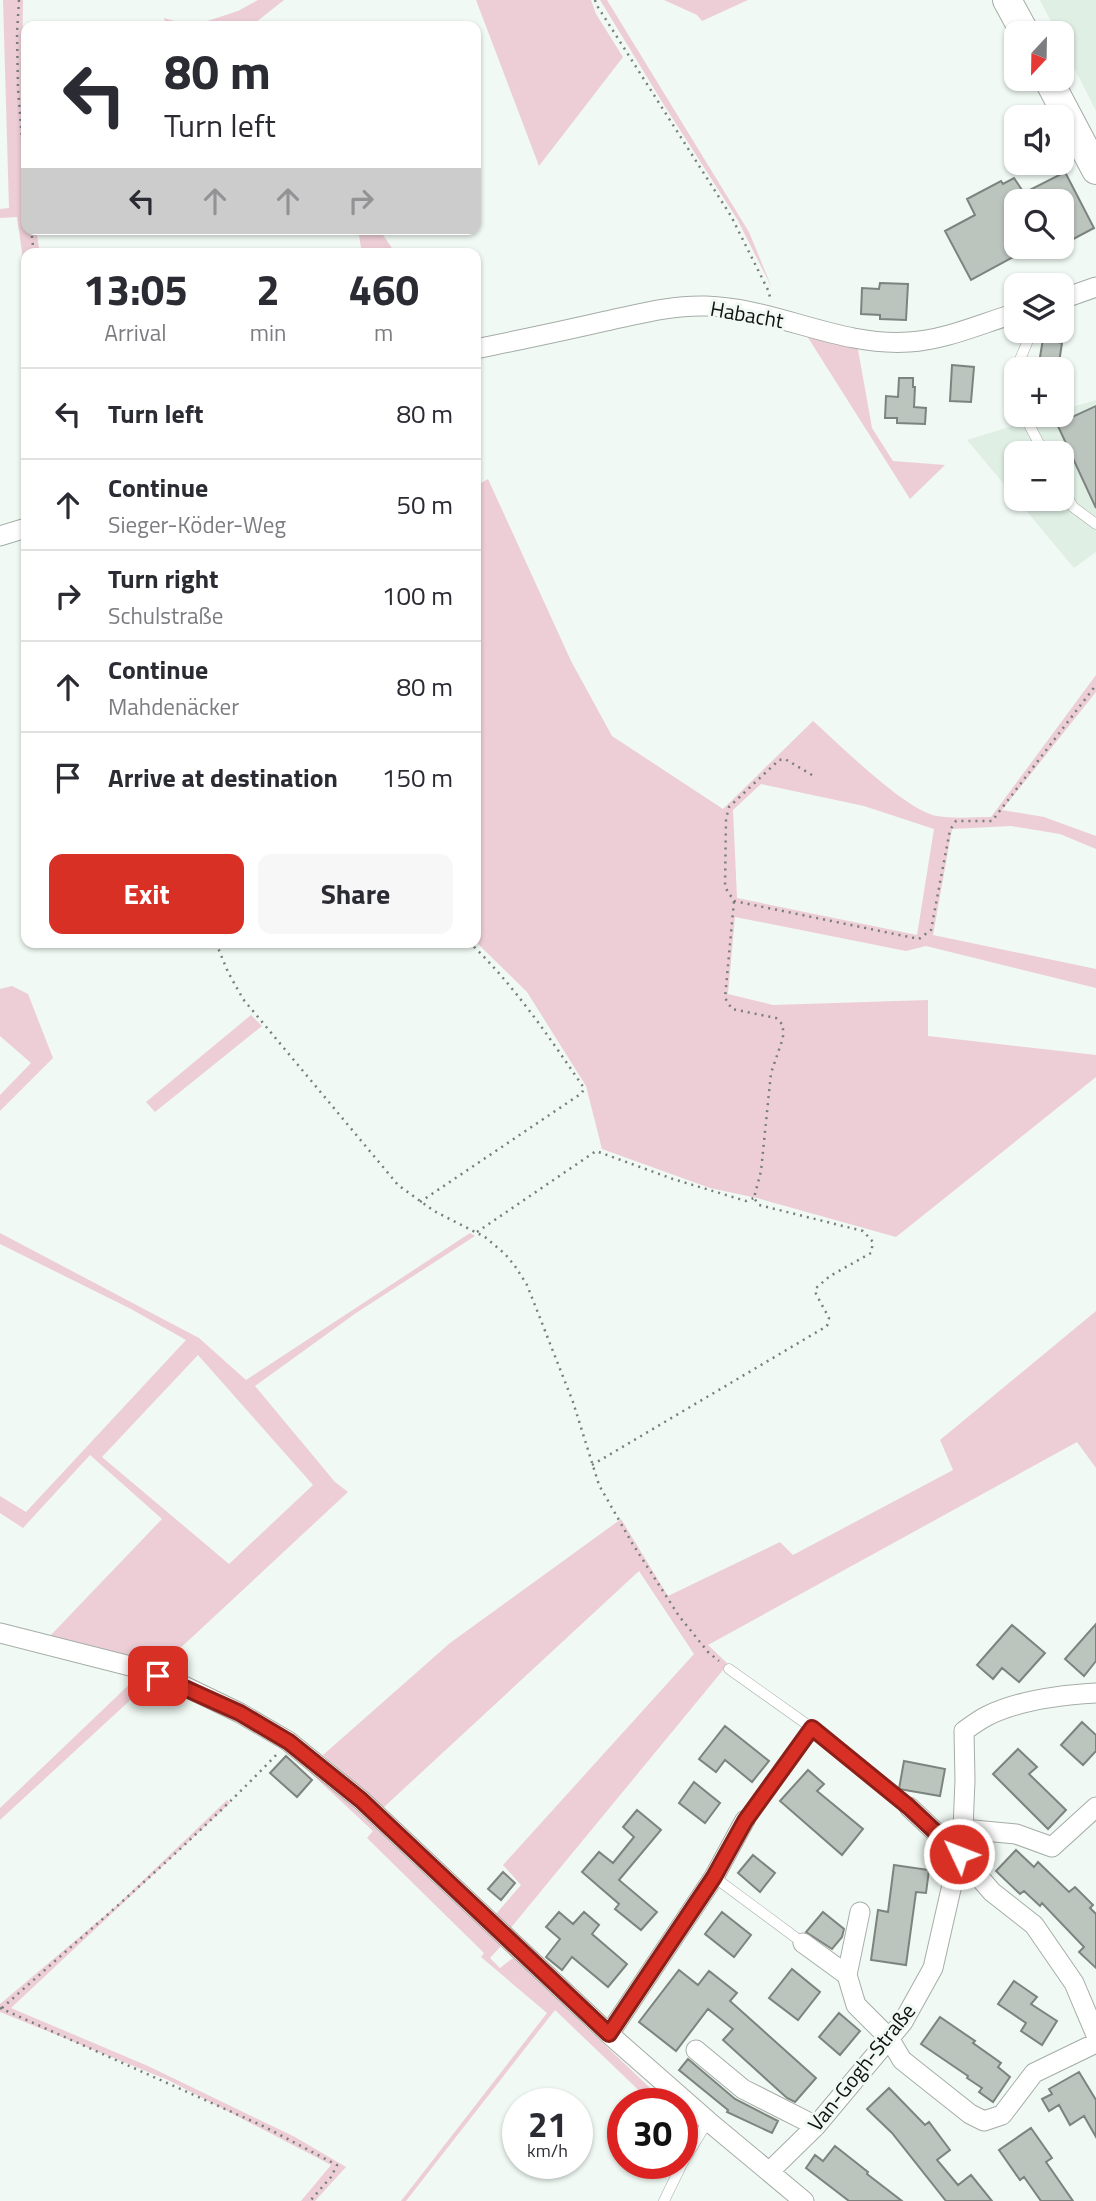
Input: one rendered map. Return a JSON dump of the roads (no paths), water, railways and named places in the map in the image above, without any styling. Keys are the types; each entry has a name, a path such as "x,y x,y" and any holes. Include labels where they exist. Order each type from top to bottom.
{"main road":[{"path":"1007,0 1018,21"},
{"path":"1054,91 1096,170"}],"street":[{"path":"1074,295 1096,287"},
{"name":"Habacht","path":"481,348 685,306 727,308 768,315 856,338 907,342 931,340 1004,317"},
{"path":"0,536 21,530"},
{"path":"0,1633 146,1671 240,1713 289,1742 361,1800 609,2034 804,2201"},
{"name":"Van-Gogh-Straße","path":"770,2171 816,2126 903,2022 933,1968 959,1854 965,1780 964,1731 985,1717 1010,1707 1096,1693"},
{"path":"909,1807 959,1854 992,1892 1034,1925 1074,1983 1096,2035"},
{"path":"962,1829 1016,1834 1052,1847 1096,1807"},
{"path":"609,2034 714,1877 745,1821"},
{"path":"860,1912 847,1975 856,2005 889,2038 902,2060 970,2114 984,2120 1002,2115 1034,2073 1096,2043"},
{"path":"803,1943 847,1975"},
{"path":"696,2050 743,2089 816,2126"}],"lane":[{"path":"1074,508 1096,524"},
{"path":"729,1669 812,1728 909,1807"},
{"path":"745,1821 812,1728"},
{"path":"714,1877 803,1943"},
{"path":"664,2201 708,2121"}]}
